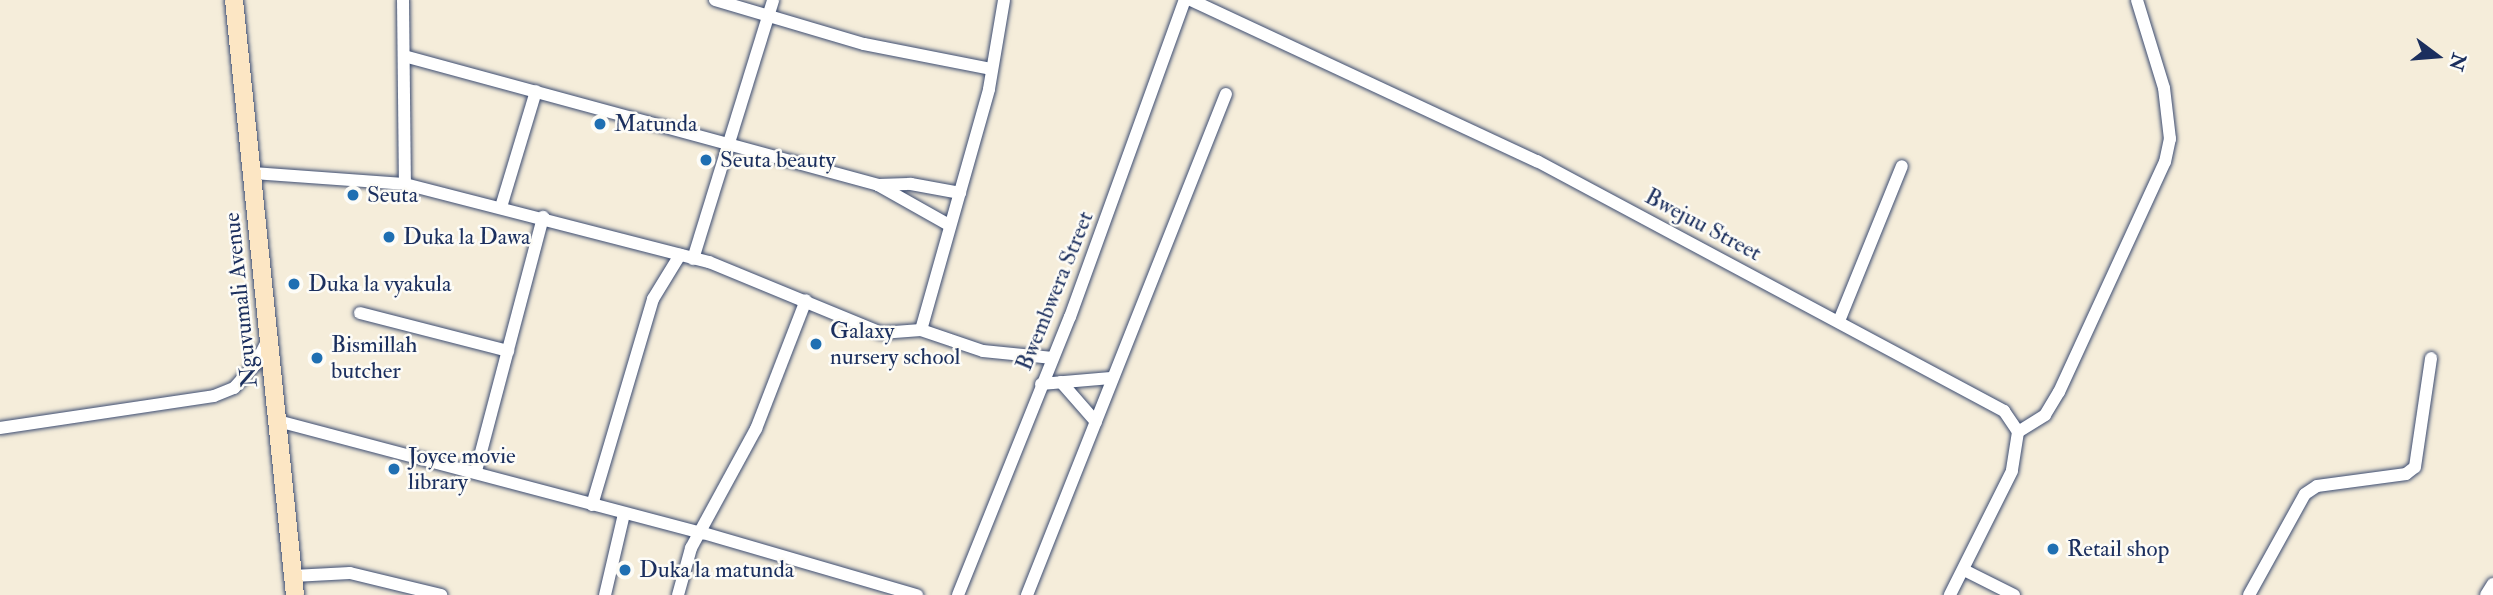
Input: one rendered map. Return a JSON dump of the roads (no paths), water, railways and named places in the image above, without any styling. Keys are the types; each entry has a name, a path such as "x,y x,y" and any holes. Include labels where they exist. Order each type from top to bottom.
{"street":[{"name":"Nguvumali Avenue","path":"234,0 295,595"},
{"path":"403,0 405,184"},
{"path":"715,0 769,13 864,44 990,69"},
{"path":"592,505 653,299 687,257 729,141 773,0"},
{"path":"921,330 960,193 1004,0"},
{"name":"Bwembwera Street","path":"958,595 1053,358 1185,0"},
{"name":"Bwejuu Street","path":"1191,0 1537,161 2004,411 2018,432"},
{"path":"1951,595 2012,471 2018,432 2045,415 2059,392 2165,162 2171,139 2164,88 2137,0"},
{"path":"404,56 729,141 877,185 949,225"},
{"path":"501,207 536,91"},
{"path":"1027,595 1226,94"},
{"path":"1839,321 1902,166"},
{"path":"252,173 405,184 542,217 687,257 806,300 881,333 921,330 983,351 1053,358"},
{"path":"877,185 911,184 960,193"},
{"path":"477,471 542,217"},
{"path":"678,595 691,548 703,533 769,398 806,300"},
{"path":"360,313 508,351"},
{"path":"0,428 214,396 234,388 248,373 270,335"},
{"path":"2249,595 2305,494 2317,486 2406,474 2415,467 2431,358"},
{"path":"1041,384 1111,378"},
{"path":"1061,383 1096,422"},
{"path":"278,421 477,471 918,595"},
{"path":"605,595 624,514"},
{"path":"1964,570 2014,595"},
{"path":"293,576 350,573 442,595"},
{"path":"2487,595 2493,584"}],"place":[{"name":"Matunda","path":"600,124"},
{"name":"Seuta beauty","path":"706,160"},
{"name":"Seuta","path":"353,195"},
{"name":"Duka la Dawa","path":"389,237"},
{"name":"Duka la vyakula","path":"294,284"},
{"name":"Galaxy nursery school","path":"816,344"},
{"name":"Bismillah butcher","path":"317,358"},
{"name":"Joyce movie library","path":"394,469"},
{"name":"Retail shop","path":"2053,549"},
{"name":"Duka la matunda","path":"625,570"}]}
